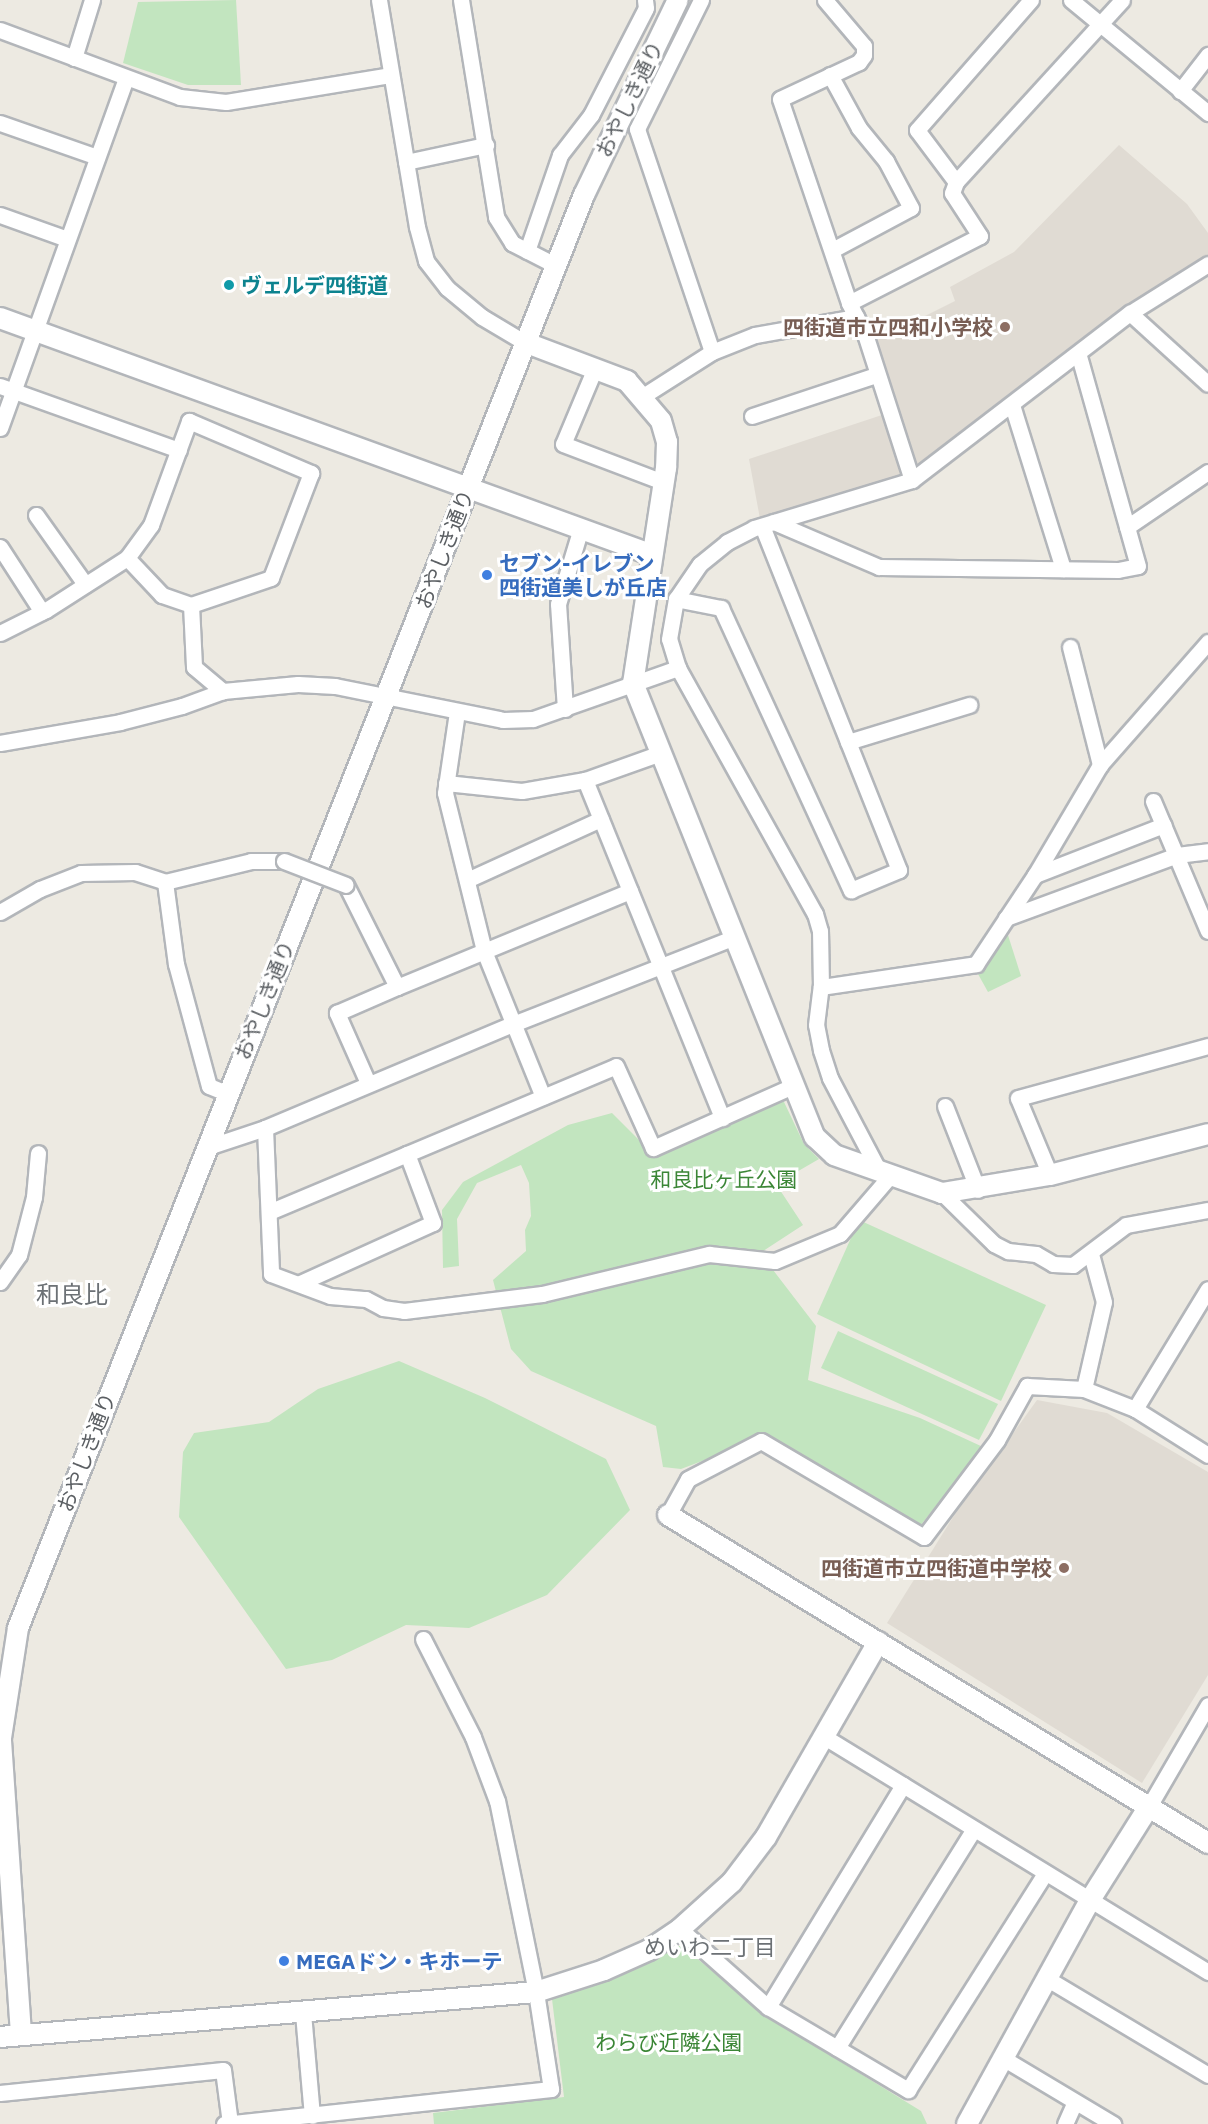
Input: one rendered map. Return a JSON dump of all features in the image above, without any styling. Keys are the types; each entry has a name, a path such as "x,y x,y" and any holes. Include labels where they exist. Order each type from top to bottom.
{"street":[{"path":"74,58 92,0"},
{"path":"379,0 405,162 426,261 447,288 482,317 524,342 627,381 643,396 661,421 667,442 663,482 650,554 633,683 658,754 793,1086 822,1144 834,1155 884,1175 942,1193 978,1190 1050,1175 1208,1134"},
{"path":"461,0 496,217 512,243 557,266"},
{"path":"527,251 560,155 591,115 646,8 645,0"},
{"name":"おやしき通り","path":"21,2034 1,1738 18,1628 226,1093 386,697 524,342 605,147 678,0"},
{"path":"701,0 637,129 711,352"},
{"path":"825,0 864,46 859,62 780,99 849,303 866,337 876,375 912,480"},
{"path":"956,182 917,130 1030,0"},
{"path":"1071,0 1208,113"},
{"path":"849,303 980,236 952,193 956,182 1122,0"},
{"path":"0,30 180,97 226,102 390,75"},
{"path":"1180,91 1208,55"},
{"path":"830,75 859,128 886,161 911,208 832,250"},
{"path":"0,428 7,389 36,331 126,78"},
{"path":"0,123 98,157"},
{"path":"405,162 486,145"},
{"path":"0,215 67,239"},
{"path":"884,1175 830,1078 816,1025 821,987 820,931 815,914 678,668 669,639 676,599 700,564 727,542 768,524 912,480 1130,313 1208,264"},
{"path":"1130,313 1208,384"},
{"path":"643,396 711,352 755,335 856,317"},
{"path":"0,318 650,554"},
{"path":"768,524 879,567 1118,570 1138,566 1078,353"},
{"path":"595,368 564,444 663,482"},
{"path":"752,416 876,375"},
{"path":"7,389 179,450"},
{"path":"1012,405 1063,569"},
{"path":"0,633 42,612 127,558 151,525 189,421 311,473 271,578 191,605 162,595 127,558"},
{"path":"1127,527 1208,472"},
{"path":"36,515 85,584"},
{"path":"676,599 721,608 851,890 899,870 848,742 768,524"},
{"path":"565,709 558,604 581,528"},
{"path":"0,547 42,612"},
{"path":"191,605 194,667 223,691"},
{"path":"821,987 976,964 1035,875 1100,765 1208,642"},
{"path":"1070,647 1100,765"},
{"path":"0,743 120,722 183,706 223,691 298,684 335,686 503,720 533,719 678,668"},
{"path":"848,742 969,705"},
{"path":"457,712 445,792 484,951 543,1097"},
{"path":"446,783 522,790 585,780 658,754"},
{"path":"585,780 722,1118"},
{"path":"1153,801 1208,931"},
{"path":"466,880 601,819"},
{"path":"1035,875 1164,825"},
{"path":"1006,918 1176,855 1208,851"},
{"path":"0,912 40,889 81,873 135,872 165,882 251,861 284,861 346,885 397,987"},
{"path":"165,882 176,964 209,1086 226,1093"},
{"path":"368,1083 337,1014 630,891"},
{"path":"205,1148 265,1128 513,1024 733,938"},
{"path":"1050,1175 1017,1098 1208,1046"},
{"path":"269,1212 616,1066 653,1148 793,1086"},
{"path":"945,1107 978,1190"},
{"path":"265,1128 271,1274 330,1296 366,1299 383,1308 404,1311 542,1294 709,1254 775,1261 840,1234 884,1175"},
{"path":"0,1282 19,1255 34,1197 38,1153"},
{"path":"300,1283 433,1223 407,1154"},
{"path":"942,1193 994,1244 1008,1251 1036,1254 1053,1264 1073,1265 1091,1254 1126,1225 1208,1210"},
{"path":"1084,1389 1104,1302 1091,1254"},
{"path":"1135,1409 1208,1289"},
{"path":"1206,1450 1135,1409 1084,1389 1027,1386 997,1440 924,1537 761,1441 688,1479 668,1515 1208,1843"},
{"path":"224,2124 551,2089 536,1992 497,1801 473,1737 423,1639"},
{"path":"0,2037 536,1992 604,1970 649,1950 680,1929 732,1882 766,1837 878,1642"},
{"path":"967,2124 1001,2057 1090,1900 1206,1712"},
{"path":"823,1736 1208,1972"},
{"path":"768,2007 903,1785"},
{"path":"837,2048 974,1829"},
{"path":"680,1929 768,2007 908,2090 1045,1873"},
{"path":"1046,1978 1208,2075"},
{"path":"303,2013 312,2116"},
{"path":"1001,2057 1113,2124"},
{"path":"0,2093 223,2070 230,2124"},
{"path":"1065,2124 1075,2102"}],"shaded area":[{"name":"四街道市立四和小学校","path":"1119,145 1187,204 1208,233 1208,259 919,469 760,519 749,459 894,411 875,341 955,301 950,287 1014,252"},
{"name":"四街道市立四街道中学校","path":"1037,1400 1107,1413 1208,1472 1208,1675 1142,1783 887,1623 955,1514"}],"green space":[{"path":"236,0 241,85 188,85 123,63 138,2"},
{"path":"1006,929 1021,976 988,992 978,974"},
{"name":"和良比ヶ丘公園","path":"779,1100 784,1102 804,1144 819,1159 776,1184 803,1225 760,1253 816,1326 808,1380 920,1418 983,1447 920,1526 768,1436 681,1469 663,1467 656,1426 531,1371 511,1349 493,1280 526,1251 525,1230 531,1216 529,1183 521,1165 477,1183 457,1219 459,1266 443,1268 442,1210 463,1182 568,1125 612,1113 656,1157 655,1154"},
{"path":"859,1220 1046,1305 1001,1401 817,1314"},
{"path":"838,1331 998,1404 979,1440 821,1368"},
{"path":"399,1361 485,1398 606,1459 630,1510 547,1595 469,1628 406,1625 332,1660 286,1669 179,1517 183,1452 194,1433 269,1422 318,1389"},
{"name":"わらび近隣公園","path":"670,1946 682,1946 765,2015 921,2111 927,2124 434,2124 433,2113 564,2097 552,1999 621,1976"}],"place":[{"name":"ヴェルデ四街道","path":"229,285"},
{"name":"四街道市立四和小学校","path":"1005,327"},
{"name":"セブン-イレブン 四街道美しが丘店","path":"487,575"},
{"name":"四街道市立四街道中学校","path":"1064,1568"},
{"name":"MEGAドン・キホーテ","path":"284,1961"}],"district":[{"name":"和良比","path":"72,1295"},
{"name":"めいわ二丁目","path":"710,1947"}]}
